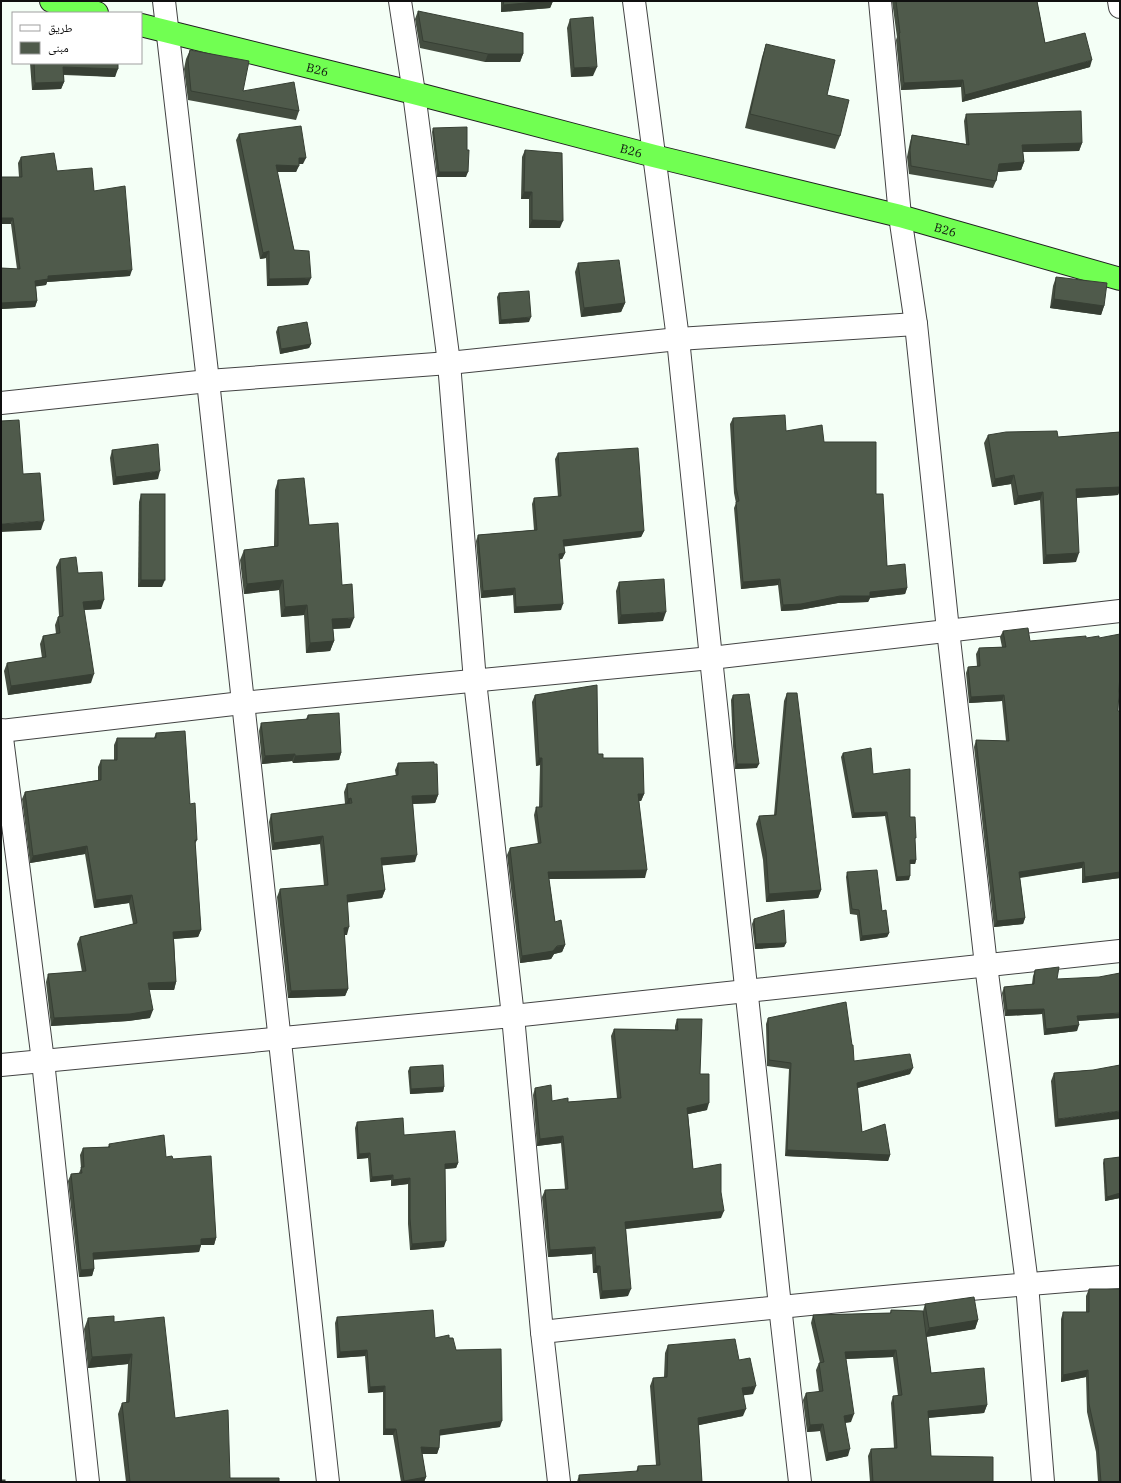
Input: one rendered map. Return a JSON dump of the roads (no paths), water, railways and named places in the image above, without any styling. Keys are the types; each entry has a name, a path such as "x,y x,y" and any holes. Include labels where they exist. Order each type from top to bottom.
{"highway":[{"path":"51,1 93,12"},
{"name":"B26","path":"142,25 414,93 654,156 900,216 1120,279"}],"street":[{"path":"164,1 166,31 208,381 328,1482"},
{"path":"400,1 414,93 449,363 475,681 514,1016 542,1332 559,1482"},
{"path":"634,1 678,339 780,1306 800,1482"},
{"path":"880,1 900,216 916,324 948,630 986,965 1027,1284 1043,1482"},
{"path":"1119,1 1120,7"},
{"path":"1,403 208,381 449,363 678,339 916,324"},
{"path":"88,1482 43,1061 1,731 242,703 711,658 1120,611"},
{"path":"1,1065 514,1016 1120,951"},
{"path":"542,1332 780,1306 1120,1277"}]}
